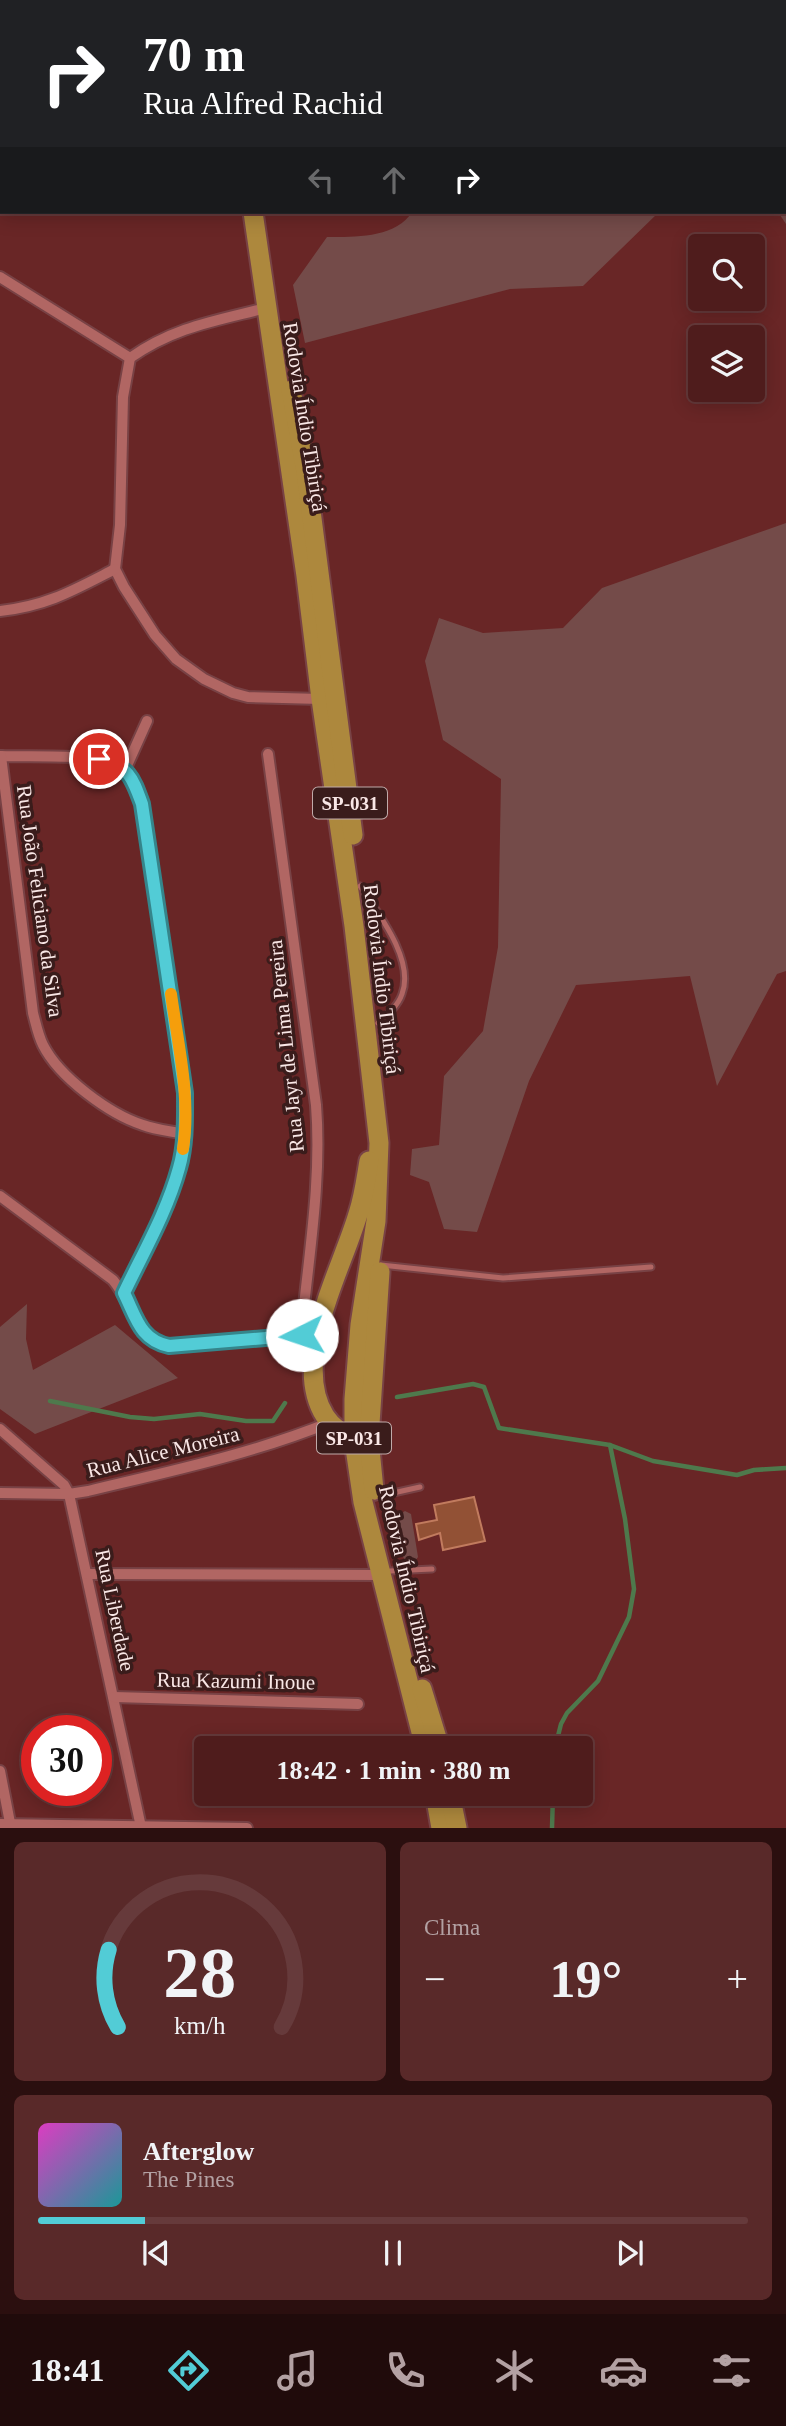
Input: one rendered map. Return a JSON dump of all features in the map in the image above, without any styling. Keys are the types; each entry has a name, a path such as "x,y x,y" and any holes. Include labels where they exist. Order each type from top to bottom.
{"highway":[{"name":"Rodovia Índio Tibiriçá","path":"253,214 354,926 377,1122 379,1177 376,1221 360,1325 354,1399 354,1441 363,1502 436,1736"},
{"name":"Rodovia Índio Tibiriçá","path":"264,214 306,472 388,1117 390,1179 369,1439 385,1573 422,1736"},
{"path":"354,1441 331,1422 320,1405 314,1389 310,1335 358,1214 377,1122"},
{"path":"437,1806 441,1828"},
{"path":"452,1806 457,1828"}],"street":[{"path":"0,277 130,358"},
{"path":"266,309 186,329 155,340 130,358 123,397 120,525 115,569 155,635 176,659 204,679 248,697 321,699"},
{"path":"0,611 29,608 51,601 115,569"},
{"path":"125,770 147,721"},
{"name":"Rua Jayr de Lima Pereira","path":"268,754 315,1092 319,1144 310,1335"},
{"path":"1,756 99,759 120,765 133,778 142,804 185,1093 185,1134 180,1167 167,1203 124,1293"},
{"name":"Rua João Feliciano da Silva","path":"1,756 33,1013 42,1043 55,1064 73,1082 124,1118 145,1126 185,1134"},
{"path":"0,1196 95,1265 124,1293 144,1333 155,1343 169,1346 310,1335"},
{"name":"Rua Alice Moreira","path":"0,1493 69,1494 234,1456 282,1442 331,1422"},
{"path":"0,1429 64,1485 69,1494"},
{"name":"Rua Liberdade","path":"69,1494 141,1827"},
{"path":"87,1574 385,1573"},
{"name":"Rua Kazumi Inoue","path":"114,1698 358,1703"},
{"path":"0,1771 7,1826 247,1828"}],"lane":[{"path":"360,886 390,933 405,976 403,993 396,1005 378,1023"},
{"path":"381,1265 503,1279 651,1267"},
{"path":"375,1497 420,1487"},
{"path":"385,1573 432,1569"}],"shaded area":[{"path":"410,214 657,214 583,286 510,289 305,343 293,285 327,237 374,234 405,221"},
{"path":"779,214 786,214 786,224"},
{"path":"786,523 786,971 777,974 717,1086 690,976 576,985 529,1081 477,1232 444,1229 429,1182 410,1175 412,1149 439,1145 444,1076 483,1031 498,947 501,779 443,740 425,661 439,618 483,633 563,628 602,588"},
{"path":"27,1304 26,1339 33,1370 115,1325 178,1378 35,1434 0,1409 0,1327"},
{"path":"405,1511 411,1514 418,1557 409,1565 400,1549 396,1528 397,1516"}],"building":[{"path":"474,1497 485,1541 443,1550 440,1533 419,1540 416,1524 437,1520 434,1505"}],"waterway":[{"path":"397,1397 473,1384 484,1387 499,1428 610,1445 653,1461 737,1475 754,1470 786,1468"},
{"path":"50,1401 130,1417 154,1419 200,1414 246,1421 273,1421 285,1403"},
{"path":"558,1736 567,1713 598,1681 629,1617 634,1589 625,1519 610,1445"},
{"path":"552,1828 553,1806"}],"slow traffic":[{"path":"171,994 185,1093 183,1149"}],"route":[{"path":"99,759 120,765 133,778 142,804 185,1093 185,1134 180,1167 167,1203 124,1293 144,1333 155,1343 169,1346 302,1335"}]}
